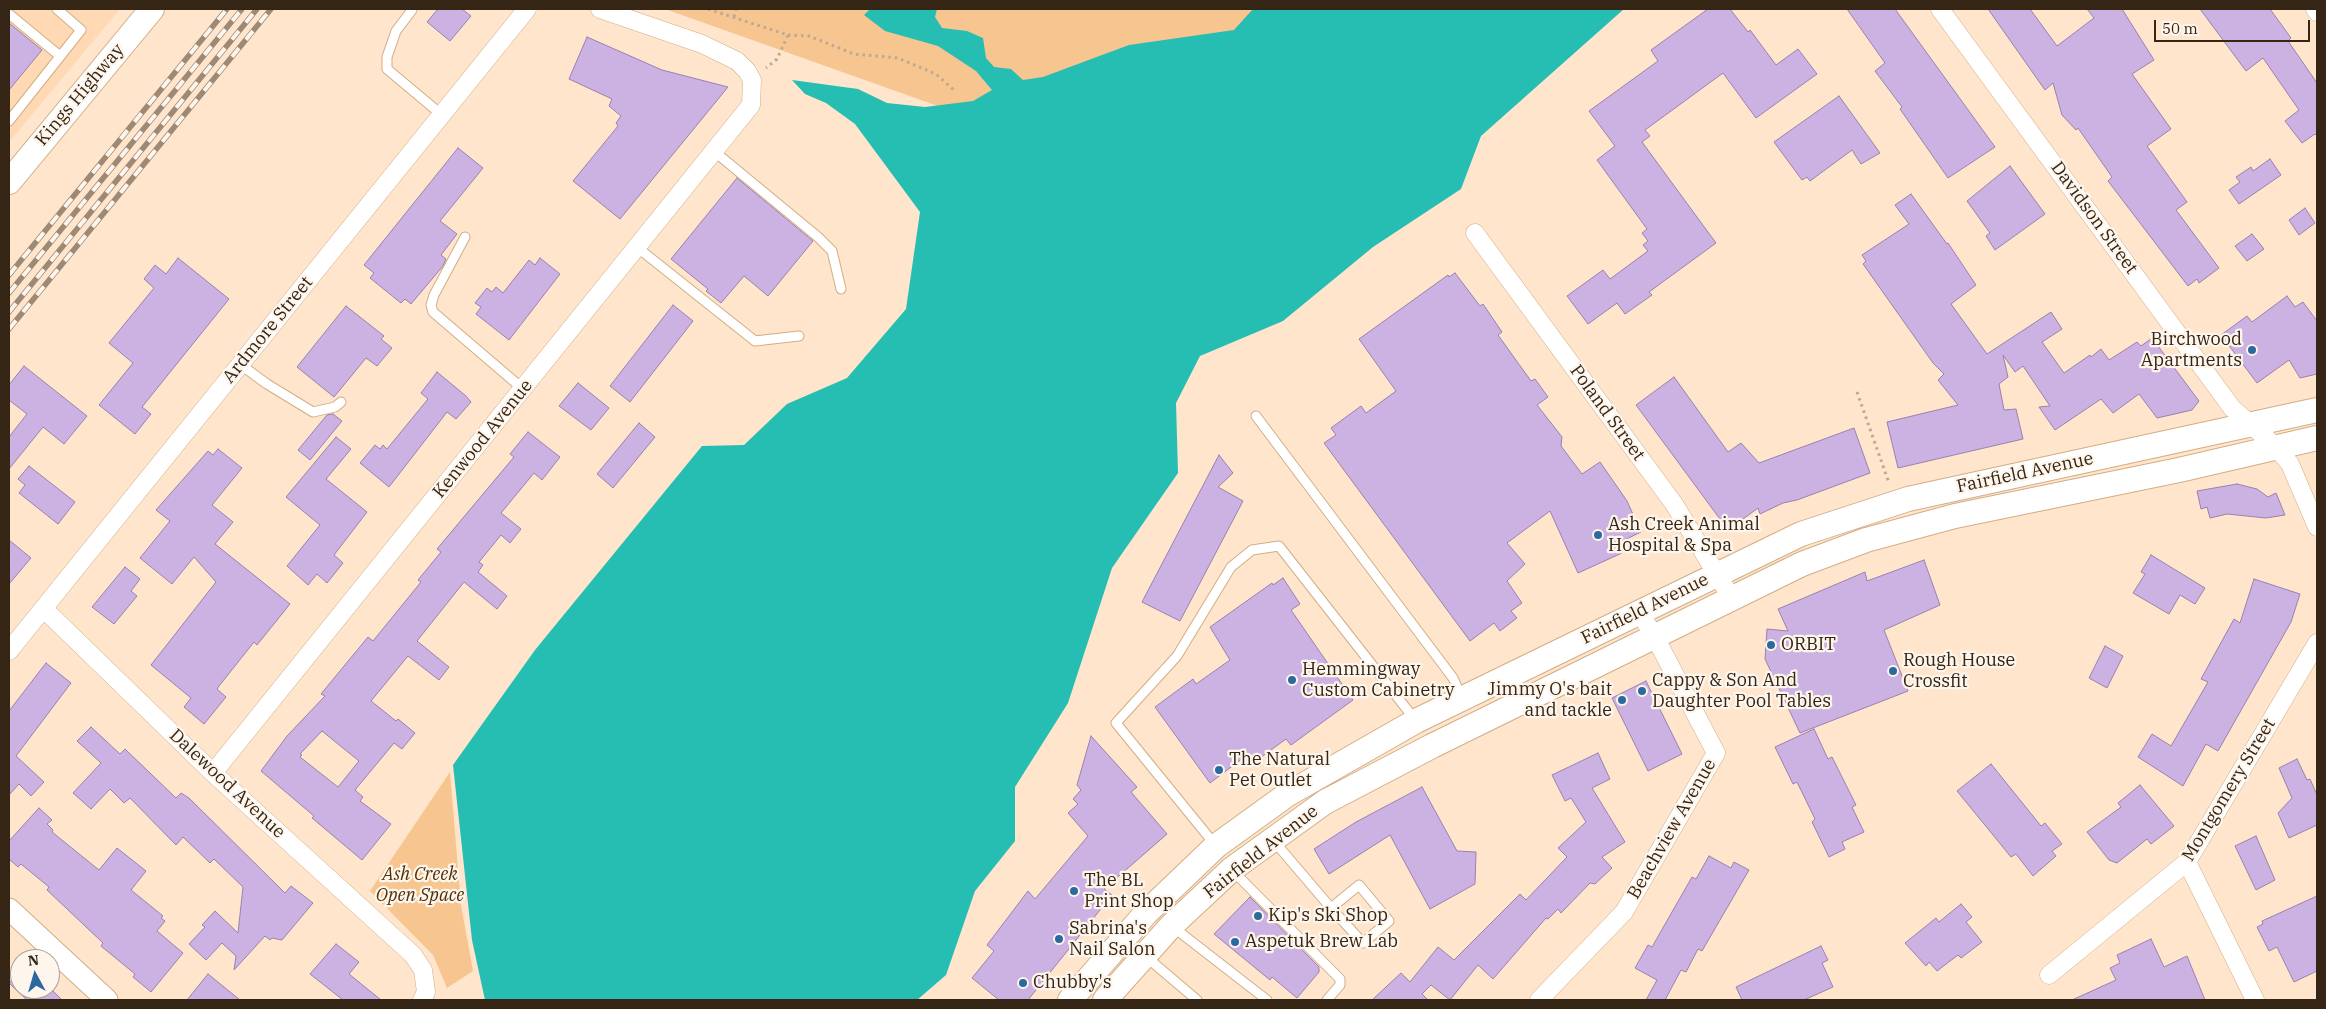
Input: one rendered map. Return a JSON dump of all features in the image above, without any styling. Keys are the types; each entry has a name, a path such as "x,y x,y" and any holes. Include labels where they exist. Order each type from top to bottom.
{"main road":[{"name":"Kings Highway","path":"9,182 146,13"},
{"name":"Fairfield Avenue","path":"1070,1000 1146,913 1216,846 1288,794 1416,721 1718,573 1802,534 1908,499 2317,410"},
{"name":"Fairfield Avenue","path":"1105,1000 1170,926 1232,869 1325,802 1476,724 1802,564 1866,540 1914,527 2317,438"},
{"path":"2103,456 2110,484"},
{"path":"1908,499 1914,527"},
{"path":"1462,698 1476,724"},
{"path":"1416,721 1432,746"},
{"path":"1216,846 1232,869"}],"street":[{"name":"Ardmore Street","path":"9,651 527,9"},
{"path":"600,9 702,44 737,61 747,71 752,80"},
{"name":"Davidson Street","path":"1940,9 2232,408 2276,447 2290,464 2317,527"},
{"name":"Kenwood Avenue","path":"213,772 752,106 752,80"},
{"name":"Poland Street","path":"1475,233 1674,504 1718,573 1732,599"},
{"name":"Dalewood Avenue","path":"44,609 213,772 413,955 423,970 426,992 422,1000"},
{"name":"Beachview Avenue","path":"1539,1000 1624,912 1716,753 1655,637 1639,612"},
{"name":"Montgomery Street","path":"2049,975 2187,862 2317,643"},
{"path":"2187,862 2255,1000"},
{"path":"12,917 107,1000"}],"lane":[{"path":"9,121 81,30 57,9"},
{"path":"412,10 396,31 387,57 387,69 442,115"},
{"path":"9,14 60,56"},
{"path":"715,152 818,237 832,251 841,290"},
{"path":"465,238 434,295 431,305 432,312 523,389"},
{"path":"638,248 755,341 799,336"},
{"path":"241,365 267,384 313,412 335,407 341,402"},
{"path":"1256,416 1452,678 1462,698"},
{"path":"1216,846 1116,723 1177,656 1231,567 1252,550 1279,546 1416,721"},
{"path":"1273,840 1331,908 1363,943 1389,921 1359,885 1331,908"},
{"path":"1232,869 1340,979 1340,985 1327,1000"},
{"path":"1170,926 1267,1000"},
{"path":"1144,955 1197,1000"}],"path":[{"path":"708,9 788,35 809,36 854,54 898,58 936,74 954,90"},
{"path":"734,17 736,9"},
{"path":"752,80 777,59 788,35"},
{"path":"1857,392 1890,483"}],"shaded area":[{"path":"9,9 120,9 9,142"}],"green space":[{"path":"665,9 1350,9 1025,137"},
{"name":"Ash Creek Open Space","path":"450,772 461,905 473,971 447,988 433,955 370,891"}],"water":[{"path":"870,9 937,9 935,17 942,28 967,31 983,38 986,58 994,67 1011,69 1023,80 1043,77 1129,45 1234,30 1253,9 1624,9 1481,136 1461,189 1373,247 1283,321 1200,356 1176,403 1178,473 1112,568 1068,703 1015,787 1015,841 975,891 946,975 917,1000 485,1000 472,940 453,765 535,650 702,446 744,445 787,404 847,378 906,309 920,212 855,124 826,103 805,94 792,80 858,89 887,103 925,107 973,101 992,90 976,71 938,46 885,31 864,15"}],"building":[{"path":"438,9 462,9 471,16 450,41 427,22"},
{"path":"1708,9 1730,9 1748,32 1750,30 1776,65 1798,49 1817,74 1756,118 1723,73 1645,130 1650,136 1642,142 1716,243 1649,292 1652,295 1625,314 1617,303 1588,324 1567,296 1603,270 1610,279 1648,251 1643,245 1648,241 1642,233 1647,229 1597,160 1615,146 1589,111 1658,61 1651,50"},
{"path":"1847,9 1895,9 1995,147 1948,178 1900,109 1902,107 1875,71 1885,63"},
{"path":"1988,9 2030,9 2057,46 2094,18 2087,9 2122,9 2154,60 2132,74 2171,129 2147,146 2187,202 2176,210 2219,268 2199,283 2197,279 2188,286 2108,181 2112,177 2078,128 2076,130 2062,115 2053,83 2045,90"},
{"path":"2200,9 2270,9 2291,38 2288,41 2317,83 2317,136 2315,134 2302,143 2285,121 2299,110 2263,58 2246,71"},
{"path":"9,23 42,50 9,90"},
{"path":"587,37 662,70 728,87 620,219 573,181 618,126 616,123 621,116 609,106 612,99 569,79"},
{"path":"1839,96 1880,153 1861,164 1852,150 1810,181 1807,177 1802,180 1774,142"},
{"path":"458,148 483,168 440,221 457,234 441,255 446,259 443,266 411,304 405,299 401,303 370,278 374,273 364,265"},
{"path":"2270,159 2281,175 2239,204 2229,190 2240,182 2236,177 2251,167 2253,171"},
{"path":"2010,166 2045,214 1995,250 1986,236 1990,233 1967,201"},
{"path":"737,178 813,241 768,296 744,276 721,303 706,291 708,289 671,259"},
{"path":"1911,194 1948,243 1976,285 1951,304 1987,354 2051,312 2062,329 2042,342 2064,373 2101,349 2109,360 2137,342 2141,346 2152,338 2199,401 2192,410 2157,418 2139,394 2113,413 2101,399 2055,430 2039,407 2050,406 2023,366 2015,372 2003,355 2008,377 1999,384 2004,410 2016,409 2023,439 1898,468 1887,422 1958,405 1938,380 1944,374 1933,363 1863,264 1866,261 1862,255 1909,224 1895,205"},
{"path":"2305,208 2315,223 2299,235 2289,220"},
{"path":"2252,234 2264,249 2247,261 2235,246"},
{"path":"178,258 229,299 142,407 151,414 135,434 99,405 133,363 109,343 154,288 144,279 155,265 166,274"},
{"path":"540,258 560,274 509,340 476,314 481,307 475,303 487,288 492,292 496,287 503,293 529,260 535,265"},
{"path":"1455,273 1480,306 1483,304 1502,332 1498,335 1531,381 1535,379 1548,397 1537,405 1562,437 1561,446 1582,474 1600,462 1627,501 1641,532 1618,543 1622,553 1578,573 1550,511 1507,543 1525,564 1507,581 1522,603 1511,611 1517,618 1500,631 1494,623 1470,641 1324,443 1336,435 1331,428 1361,406 1366,413 1396,391 1359,339 1448,275 1449,277"},
{"path":"2287,296 2295,307 2303,302 2317,321 2317,374 2300,378 2289,360 2257,383 2221,335 2247,316 2252,322"},
{"path":"673,305 693,321 630,402 610,386"},
{"path":"346,306 384,336 381,339 392,348 377,366 366,358 334,397 297,367"},
{"path":"24,366 87,416 64,444 43,427 9,469 9,437 27,414 9,400 9,385"},
{"path":"437,372 471,402 456,419 447,412 389,487 360,463 375,445 380,449 383,445 387,449 428,399 421,393"},
{"path":"1674,377 1728,452 1741,443 1759,463 1854,428 1870,473 1797,500 1783,503 1760,514 1758,508 1728,530 1636,405"},
{"path":"578,383 609,408 591,430 559,406"},
{"path":"333,414 342,421 310,460 298,450 327,415"},
{"path":"639,423 655,437 613,488 597,474"},
{"path":"528,432 560,457 542,480 534,473 501,513 521,529 510,543 501,535 479,562 483,565 478,572 507,596 497,609 464,582 417,641 449,667 439,680 408,656 371,701 415,733 402,749 394,743 355,790 363,797 360,801 391,824 362,860 312,818 314,816 261,771 287,736 325,696 321,694 368,637 373,641 421,582 418,580 441,552 437,549 514,457 510,454","holes":["322,731 359,761 338,787 300,757 302,755 300,754"]},
{"path":"336,437 351,449 326,479 367,512 334,555 343,563 327,583 317,574 308,585 287,566 320,525 286,497"},
{"path":"218,449 242,468 212,505 233,522 215,544 290,604 257,645 254,642 219,686 217,689 226,697 204,724 184,707 191,698 151,665 216,582 194,557 172,584 140,558 170,521 156,510 208,451 213,455"},
{"path":"1219,455 1233,473 1218,487 1243,501 1180,621 1142,602"},
{"path":"29,466 75,502 58,524 19,493 25,485 18,479"},
{"path":"2237,484 2257,489 2268,497 2276,493 2285,515 2266,518 2227,514 2210,518 2207,507 2201,509 2197,491"},
{"path":"9,540 31,558 9,584"},
{"path":"2151,555 2205,588 2195,604 2180,595 2169,614 2133,593 2145,574 2141,572"},
{"path":"1924,560 1940,605 1884,630 1908,691 1800,733 1765,659 1767,629 1788,631 1778,609 1865,572 1867,581"},
{"path":"125,567 140,579 131,591 137,596 114,624 92,607"},
{"path":"1283,578 1300,604 1291,610 1353,700 1291,745 1286,739 1253,763 1247,755 1210,783 1155,707 1193,679 1196,684 1230,660 1210,627 1272,583 1273,585"},
{"path":"2254,579 2300,594 2291,622 2218,751 2206,744 2183,786 2138,757 2152,734 2171,746 2208,682 2201,679 2234,619 2240,623"},
{"path":"2105,646 2123,656 2107,688 2089,678"},
{"path":"46,663 71,683 16,756 44,782 31,796 19,784 9,795 9,711"},
{"path":"1646,681 1682,754 1648,771 1612,698"},
{"path":"91,727 120,754 125,749 176,798 181,793 189,798 285,893 291,886 313,903 282,940 272,938 270,940 265,936 234,970 236,956 222,943 206,960 189,944 205,927 202,925 215,911 238,933 243,887 214,859 210,863 183,837 176,845 130,798 124,803 110,789 91,809 73,793 101,763 77,741"},
{"path":"1814,729 1828,759 1832,757 1856,805 1852,807 1864,832 1842,842 1845,849 1829,857 1812,822 1815,819 1797,782 1793,784 1775,747"},
{"path":"1091,736 1137,787 1131,792 1167,834 1104,889 1112,895 1028,1000 999,1000 972,978 994,951 987,945 1028,891 1035,899 1088,836 1068,813 1078,804 1073,799 1081,790 1077,785"},
{"path":"1598,753 1610,779 1592,788 1625,842 1602,857 1612,868 1595,884 1590,883 1561,913 1558,909 1548,919 1546,918 1493,979 1478,965 1450,1000 1431,985 1422,994 1428,1000 1372,1000 1401,973 1410,982 1438,947 1454,960 1520,894 1526,900 1567,857 1558,848 1586,822 1571,798 1565,801 1552,775"},
{"path":"2297,759 2307,780 2310,779 2317,795 2317,825 2289,838 2278,813 2292,798 2279,768"},
{"path":"1991,764 2041,826 2045,823 2062,844 2052,851 2056,856 2033,876 2016,854 2011,857 1957,791"},
{"path":"2140,785 2174,826 2151,844 2147,839 2117,863 2109,860 2087,832 2121,807 2118,803"},
{"path":"1422,787 1457,851 1476,852 1475,884 1430,909 1390,835 1329,874 1314,849 1356,822"},
{"path":"39,808 52,820 47,824 53,830 52,832 99,870 117,848 146,871 131,890 163,916 161,918 165,921 157,931 183,953 151,992 133,977 135,974 101,946 103,943 47,890 49,887 21,864 18,867 9,859 9,841"},
{"path":"2256,836 2275,880 2256,890 2235,846"},
{"path":"1709,856 1731,868 1734,862 1749,870 1702,951 1698,949 1686,972 1681,970 1665,1000 1646,1000 1657,980 1635,968 1648,945 1652,947 1692,877 1696,879"},
{"path":"2317,896 2317,971 2294,982 2277,947 2269,951 2257,927 2263,924 2262,921"},
{"path":"1250,897 1319,967 1319,972 1297,998 1272,977 1270,980 1214,934"},
{"path":"1961,904 1972,917 1966,922 1982,942 1961,958 1958,955 1937,971 1929,962 1926,966 1905,943 1936,918 1939,922"},
{"path":"2151,939 2164,967 2187,956 2205,1000 2072,1000 2116,980 2110,968 2120,963 2117,955"},
{"path":"336,944 359,962 349,974 381,1000 343,1000 310,974"},
{"path":"1821,946 1828,960 1822,963 1833,987 1804,1000 1742,1000 1736,987"},
{"path":"208,974 240,1000 187,1000"},
{"path":"60,998 62,1000 27,1000"}],"railway":[{"path":"9,275 227,9"},
{"path":"9,293 242,9"},
{"path":"9,312 257,9"},
{"path":"9,329 271,9"}],"place":[{"name":"Birchwood Apartments","path":"2252,350"},
{"name":"Ash Creek Animal Hospital & Spa","path":"1598,535"},
{"name":"ORBIT","path":"1771,645"},
{"name":"Rough House Crossfit","path":"1893,671"},
{"name":"Hemmingway Custom Cabinetry","path":"1292,680"},
{"name":"Cappy & Son And Daughter Pool Tables","path":"1642,691"},
{"name":"Jimmy O's bait and tackle","path":"1622,700"},
{"name":"The Natural Pet Outlet","path":"1219,770"},
{"name":"The BL Print Shop","path":"1074,891"},
{"name":"Kip's Ski Shop","path":"1258,916"},
{"name":"Sabrina's Nail Salon","path":"1059,939"},
{"name":"Aspetuk Brew Lab","path":"1235,942"},
{"name":"Chubby's","path":"1023,983"}]}
